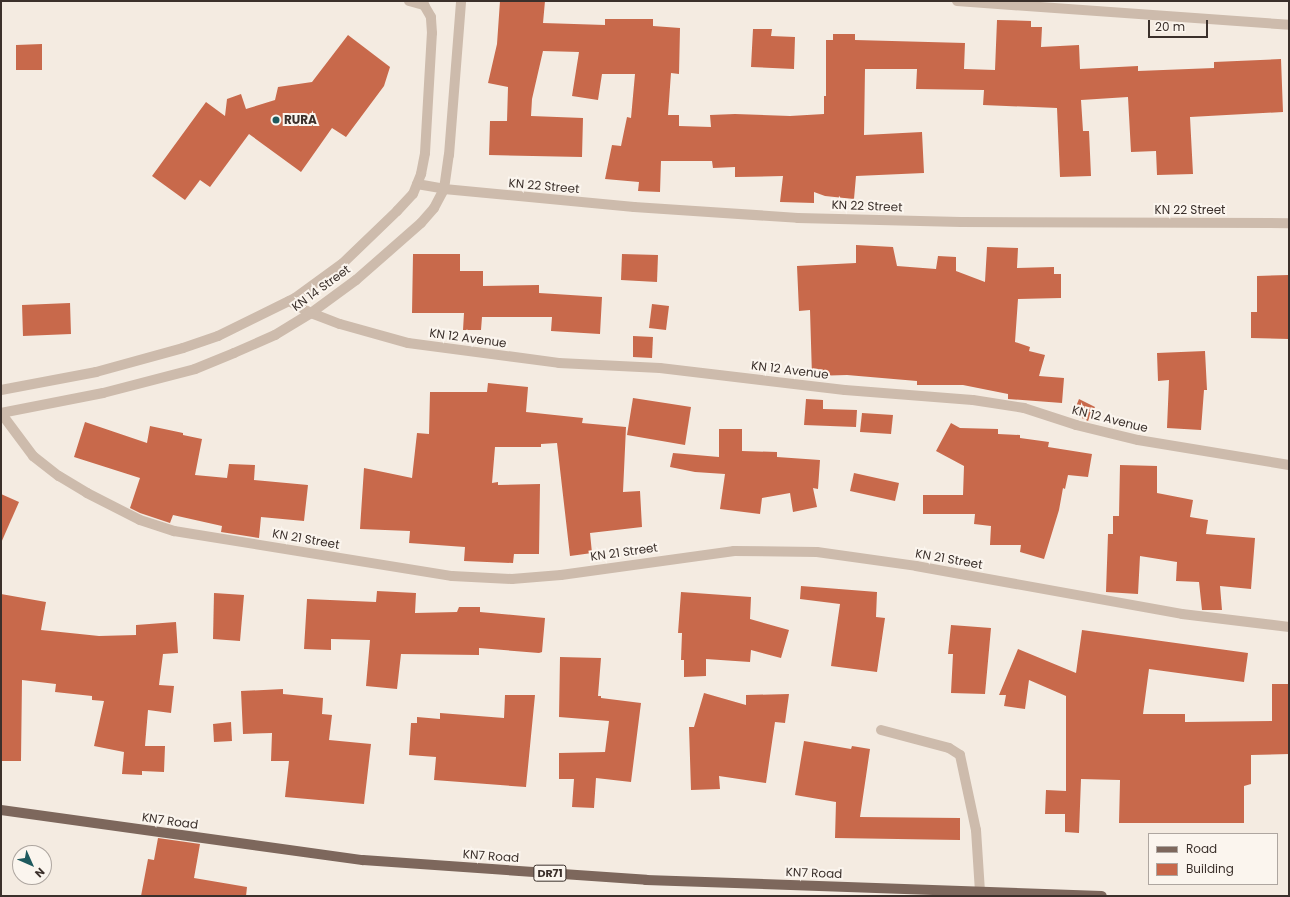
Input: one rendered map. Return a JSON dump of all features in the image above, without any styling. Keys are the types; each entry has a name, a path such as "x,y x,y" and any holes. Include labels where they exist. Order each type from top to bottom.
{"main road":[{"name":"KN7 Road","path":"1,810 363,860 646,880 1102,896"}],"street":[{"path":"409,1 428,3"},
{"name":"KN 14 Street","path":"1,413 104,393 195,369 274,335 312,313 356,280 421,223 434,208 444,189 449,154 461,1"},
{"path":"957,1 1289,25"},
{"name":"KN 14 Street","path":"1,390 96,372 183,348 218,336 289,301 343,263 397,211 412,194 421,174 425,153 432,33 432,18 428,3"},
{"name":"KN 22 Street","path":"417,184 444,189 634,207 798,218 962,222 1289,223"},
{"name":"KN 12 Avenue","path":"289,301 312,313 381,337 408,343 487,355 559,363 660,368 845,390 973,400 1024,408 1076,425 1138,440 1289,466"},
{"name":"KN 21 Street","path":"1,413 21,442 38,460 59,476 87,493 140,520 174,531 376,565 452,576 512,579 561,575 734,551 817,552 916,566 1182,614 1289,627"},
{"path":"881,730 949,748 960,755 976,830 980,892"}],"building":[{"path":"500,1 545,1 543,23 605,25 605,19 653,19 653,26 680,28 679,74 671,73 668,115 679,115 679,126 711,127 710,115 735,114 790,116 824,114 824,96 826,96 826,40 833,40 833,34 855,34 855,40 965,43 964,69 995,70 997,20 1031,21 1031,27 1042,27 1041,47 1079,45 1080,69 1138,66 1138,71 1214,68 1214,62 1281,59 1283,112 1190,117 1193,174 1157,175 1156,151 1131,152 1128,97 1081,100 1083,131 1089,131 1091,176 1060,177 1057,108 983,105 984,90 916,89 917,69 865,69 864,135 922,132 924,173 856,176 854,199 825,196 814,192 814,203 780,202 783,176 735,177 735,167 713,168 712,161 661,161 660,192 638,191 639,182 605,179 612,145 621,146 627,117 631,118 635,74 602,74 598,100 572,96 579,52 543,51 532,99 531,116 583,118 582,157 489,155 490,121 507,121 508,87 488,83 497,44"},
{"path":"753,29 772,29 771,36 795,37 794,69 751,67"},
{"name":"RURA","path":"348,35 390,67 384,86 346,137 332,128 301,172 249,134 210,187 200,180 185,200 152,176 206,102 225,116 227,99 241,94 246,109 275,100 278,87 312,82"},
{"path":"42,44 42,70 16,70 16,45"},
{"path":"856,245 893,247 897,266 936,269 938,256 956,257 956,271 985,282 987,247 1018,248 1017,268 1054,267 1054,274 1061,274 1061,298 1018,299 1015,342 1030,347 1029,351 1045,355 1039,376 1064,378 1062,403 1008,399 1008,394 963,385 917,385 917,381 847,375 812,376 810,310 799,311 797,266 856,263"},
{"path":"413,254 460,254 460,271 483,271 483,286 539,285 539,293 602,297 600,334 551,331 552,317 482,317 481,330 463,330 464,313 412,313"},
{"path":"622,254 658,255 657,282 621,280"},
{"path":"1289,275 1289,339 1251,338 1251,312 1257,312 1257,276"},
{"path":"70,303 71,334 23,336 22,305"},
{"path":"652,304 669,306 666,330 649,328"},
{"path":"633,336 653,337 652,358 633,357"},
{"path":"1205,351 1207,390 1204,390 1201,430 1167,428 1169,380 1158,381 1157,353"},
{"path":"488,383 528,387 526,412 583,418 582,423 626,427 623,492 640,491 642,527 590,533 592,553 570,556 557,443 541,444 541,447 495,447 492,483 498,482 498,485 540,484 539,554 514,554 513,563 464,561 465,547 409,543 410,531 360,529 364,468 412,478 417,433 429,434 430,392 487,392"},
{"path":"633,398 691,407 685,445 627,435"},
{"path":"806,399 823,400 823,409 857,410 856,427 804,425"},
{"path":"1079,399 1095,407 1088,421 1073,414"},
{"path":"862,413 893,415 891,434 860,432"},
{"path":"85,422 147,443 150,426 183,433 183,435 202,439 195,475 227,478 229,464 255,465 254,480 308,485 304,521 261,517 259,538 221,532 222,526 173,515 170,523 140,513 130,508 140,478 74,457"},
{"path":"951,423 960,428 998,429 998,434 1020,435 1020,438 1049,442 1048,447 1092,454 1088,477 1068,475 1065,489 1063,488 1059,510 1044,559 1020,552 1021,545 990,545 991,526 974,524 975,514 923,514 923,495 963,495 964,466 936,451"},
{"path":"719,429 742,429 742,451 777,452 777,457 820,460 818,489 813,488 817,507 793,512 790,493 762,498 760,514 720,509 725,474 695,472 670,467 673,453 719,457"},
{"path":"1120,465 1157,466 1157,493 1193,500 1190,517 1208,520 1206,534 1255,538 1251,589 1220,586 1222,610 1202,610 1199,582 1176,581 1177,562 1140,556 1138,594 1106,592 1108,534 1113,534 1113,516 1119,516"},
{"path":"854,473 899,483 895,501 850,491"},
{"path":"1,494 19,502 1,543"},
{"path":"801,586 877,592 876,617 885,618 877,672 831,666 840,604 800,599"},
{"path":"377,591 416,593 415,613 457,612 459,607 480,607 480,612 545,618 542,652 479,648 479,655 401,654 397,689 366,686 370,640 331,639 331,650 304,649 307,599 376,602"},
{"path":"681,592 751,597 750,619 789,630 781,658 751,650 750,662 706,659 706,676 684,677 684,660 681,660 682,633 678,633"},
{"path":"214,593 244,595 240,641 213,639"},
{"path":"1,594 46,602 41,630 99,636 136,635 136,625 176,622 178,653 163,654 159,685 174,686 171,713 148,710 145,746 165,746 164,772 142,771 142,775 122,774 124,752 94,746 104,701 92,700 92,696 55,692 56,684 22,680 21,761 1,761"},
{"path":"951,625 991,628 985,694 951,693 953,654 948,654"},
{"path":"1082,630 1248,653 1244,682 1149,669 1143,714 1185,714 1185,722 1272,721 1272,684 1289,684 1289,754 1251,755 1251,784 1244,786 1244,823 1119,823 1120,780 1081,779 1079,833 1065,832 1065,814 1045,814 1046,790 1066,791 1066,696 1029,680 1025,709 1004,706 1006,695 999,695 1018,649 1076,673"},
{"path":"560,657 601,658 598,696 601,696 601,698 641,703 631,782 596,778 594,808 572,807 574,779 559,779 559,753 605,752 609,721 559,717"},
{"path":"283,689 283,694 323,698 322,714 332,715 329,740 371,744 364,804 285,797 289,761 271,761 272,733 243,734 241,691"},
{"path":"704,693 746,705 746,695 789,694 785,723 775,722 766,783 719,776 720,789 691,790 689,727 694,727"},
{"path":"505,695 535,695 526,787 434,780 436,757 409,755 411,723 417,723 417,717 440,719 440,713 504,718"},
{"path":"231,722 232,741 214,742 213,724"},
{"path":"804,741 851,749 852,746 870,749 860,817 960,818 960,840 835,838 836,802 795,795"},
{"path":"158,838 200,844 194,878 247,887 246,896 141,896 148,859 154,860"}],"place":[{"name":"RURA","path":"276,120"}]}
